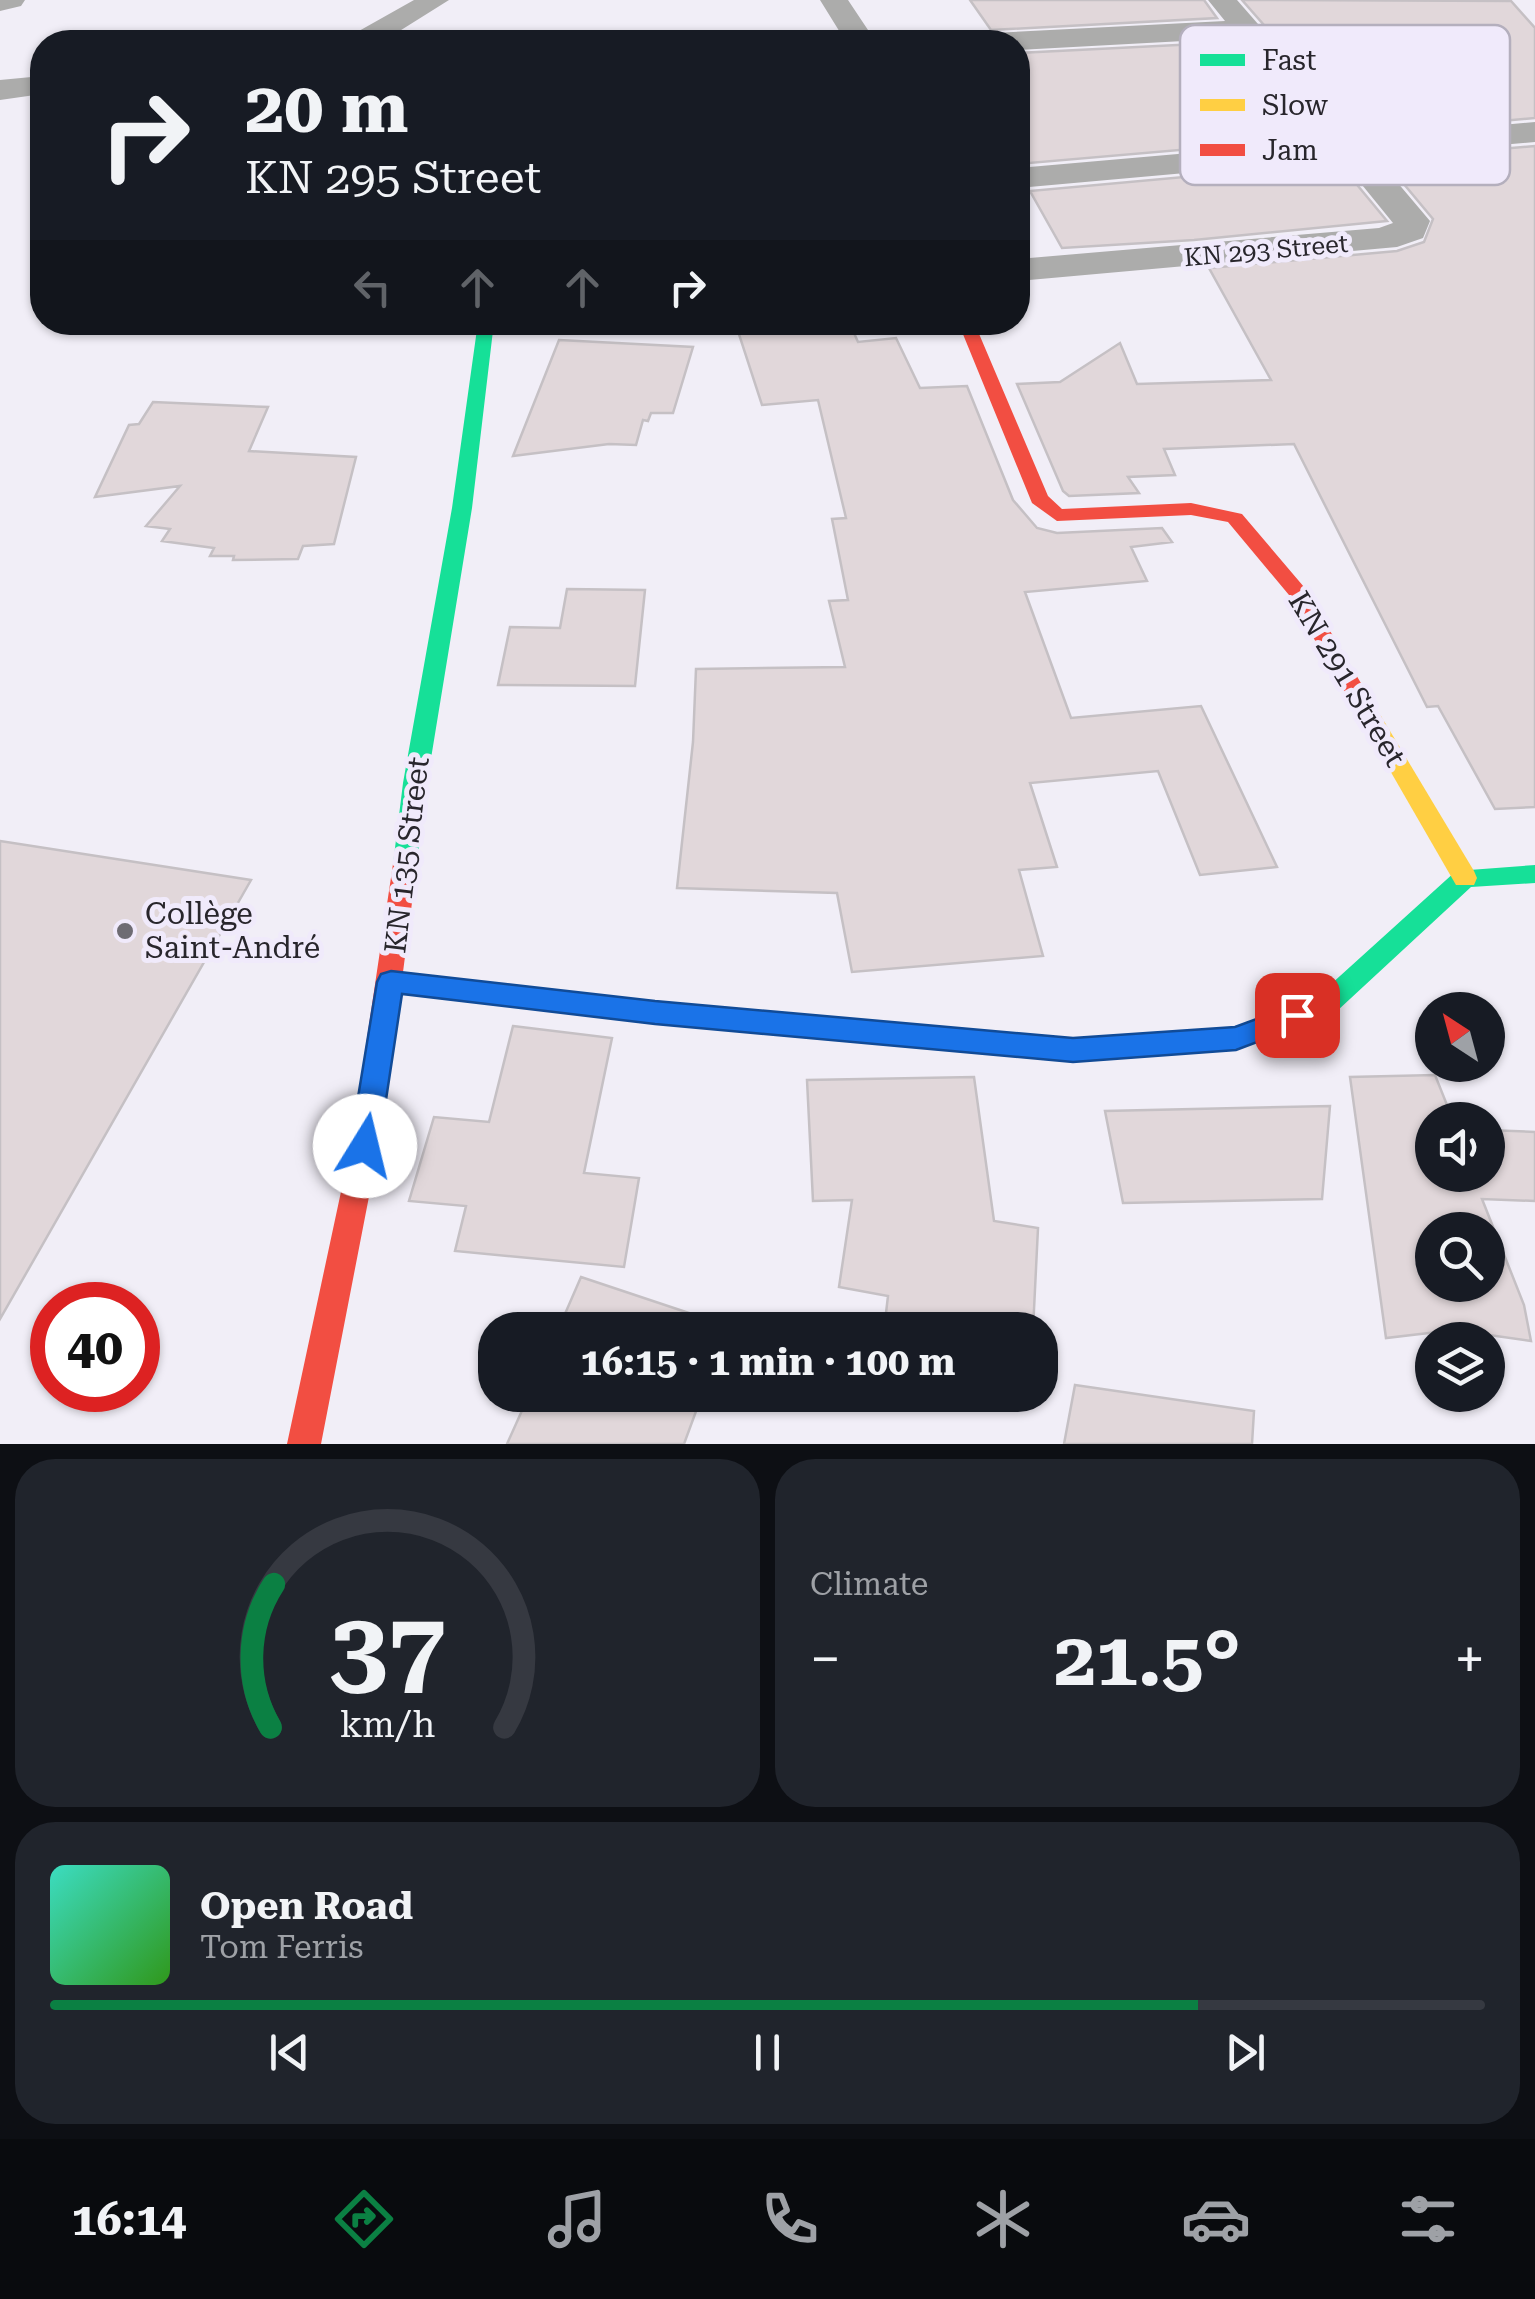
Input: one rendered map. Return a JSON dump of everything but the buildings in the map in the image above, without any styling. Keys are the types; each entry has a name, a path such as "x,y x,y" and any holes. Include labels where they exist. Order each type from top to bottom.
{"street":[{"path":"0,2 11,0"},
{"path":"383,30 435,0"},
{"path":"834,0 853,30"},
{"path":"1222,0 1246,25"},
{"path":"1030,40 1180,33"},
{"path":"0,90 30,86"},
{"path":"1510,134 1535,132"},
{"path":"1030,177 1180,164"},
{"name":"KN 293 Street","path":"1030,269 1384,239 1410,230 1412,221 1383,185"},
{"name":"KN 135 Street","path":"304,1444 365,1146 391,982 414,783 462,508 484,335"},
{"name":"KN 291 Street","path":"971,335 1039,500 1056,515 1191,509 1235,518 1297,592 1465,878"},
{"path":"391,982 674,1014 1073,1050 1236,1039 1328,1004 1465,878 1535,874"}],"traffic: fast":[{"path":"405,864 462,508 484,335"},
{"path":"1042,1047 1073,1050 1236,1039 1328,1003 1465,878 1535,874"}],"traffic: slow":[{"path":"1373,722 1465,878"}],"traffic: jam":[{"path":"971,335 1039,499 1057,515 1191,509 1235,518 1297,592 1373,722"},
{"path":"304,1444 365,1145 405,864"},
{"path":"391,981 655,1013 1042,1047"}],"place":[{"name":"Collège Saint-André","path":"125,931"}],"route":[{"path":"365,1146 391,982 655,1012 1073,1050 1236,1039 1297,1015"}]}
